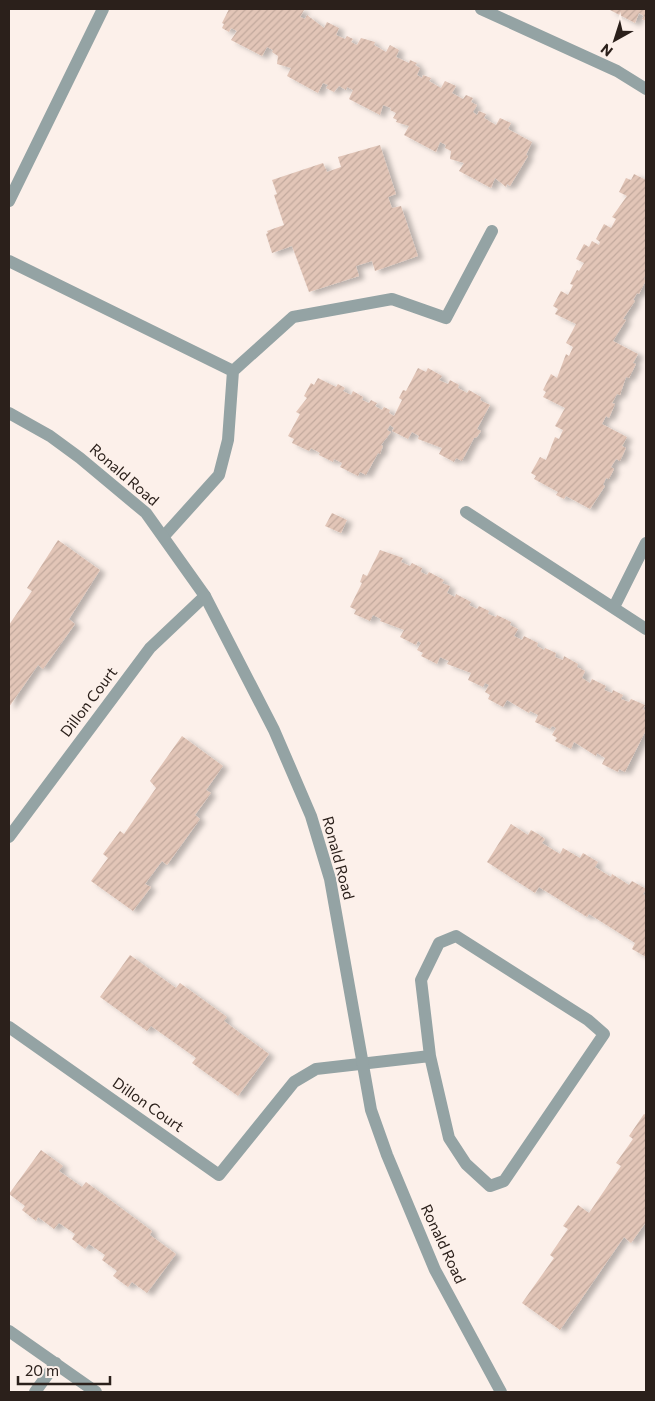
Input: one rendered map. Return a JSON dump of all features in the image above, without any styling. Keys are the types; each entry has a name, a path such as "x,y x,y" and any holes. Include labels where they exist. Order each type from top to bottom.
{"street":[{"path":"9,201 103,9"},
{"path":"481,9 617,72 646,88"},
{"path":"164,536 219,475 228,440 233,371 293,317 392,298 446,318 492,231"},
{"path":"9,261 233,371"},
{"name":"Ronald Road","path":"9,413 50,436 112,482 146,513 205,596 274,730 311,816 330,879 371,1110 435,1270 501,1392"},
{"path":"466,512 646,628"},
{"path":"614,607 646,543"},
{"name":"Dillon Court","path":"9,837 150,648 205,596"},
{"path":"456,936 588,1020 604,1034 504,1181 490,1186 466,1164 449,1138 430,1056 421,980 439,943 456,936"},
{"name":"Dillon Court","path":"9,1027 219,1175 294,1082 316,1070 362,1065"},
{"path":"362,1065 430,1056"},
{"path":"9,1330 96,1392"},
{"path":"34,1392 56,1364"}],"building":[{"path":"229,9 301,9 304,10 300,17 305,19 307,15 324,28 327,22 339,28 336,35 345,39 347,36 353,39 351,42 357,45 361,38 375,42 374,45 386,52 390,45 399,50 396,57 409,63 410,60 417,63 415,65 420,68 417,75 422,78 423,75 431,78 429,81 441,88 445,81 456,86 452,93 463,99 466,95 473,98 471,102 477,105 473,112 477,115 479,111 486,114 484,118 496,125 500,118 511,123 508,129 532,142 526,155 528,156 510,186 507,184 506,187 495,178 491,188 459,171 464,163 450,159 451,151 445,148 446,145 440,142 436,152 404,135 409,126 396,122 397,120 393,118 396,113 390,110 391,108 383,105 380,115 349,99 353,90 347,87 346,90 339,86 334,92 326,88 328,85 323,83 318,93 287,76 291,68 277,64 278,56 272,52 273,50 267,47 262,56 231,40 237,31 231,28 229,32 222,28 224,24 222,23"},
{"path":"608,9 646,9 646,21 642,19 644,16 639,13 635,23"},
{"path":"380,145 396,194 388,197 392,208 401,206 418,256 375,271 372,261 356,266 359,276 309,292 292,246 272,253 266,234 268,233 267,231 284,225 274,195 277,194 272,180 323,163 327,172 341,167 338,157"},
{"path":"634,174 646,180 646,273 644,279 646,280 639,294 637,293 633,300 635,301 623,319 626,320 613,341 638,354 633,363 636,364 629,378 626,377 620,395 617,394 612,403 615,404 609,418 606,416 602,424 627,437 622,446 626,448 620,461 616,459 611,467 614,469 609,479 606,478 603,485 605,486 590,509 566,496 564,499 556,495 558,492 534,479 536,476 531,473 540,457 546,460 555,437 559,439 563,430 555,426 565,408 543,397 546,392 543,390 551,374 557,378 566,354 569,356 573,347 566,343 576,324 555,314 558,309 553,306 561,291 568,295 573,285 570,284 577,270 579,271 584,263 576,259 584,244 589,247 592,241 599,245 600,242 596,239 604,224 611,228 616,219 612,217 627,196 619,192 626,178 631,180"},
{"path":"418,368 426,372 428,368 442,376 439,380 448,384 450,380 459,385 458,388 467,393 469,390 481,397 480,400 490,405 477,429 481,431 474,438 462,461 456,458 454,462 439,454 442,448 418,439 419,436 412,432 408,439 392,431 394,428 390,425 387,430 391,432 381,445 383,446 380,454 378,453 366,475 360,472 358,476 340,467 342,463 334,459 333,462 319,455 320,453 311,448 309,451 292,443 294,439 288,436 300,414 296,412 307,398 304,396 311,383 314,385 318,378 336,387 338,384 345,388 343,391 351,395 353,391 363,397 362,400 369,403 371,400 377,403 375,406 382,410 384,407 390,410 389,413 394,416 402,400 399,398 403,390 406,391"},
{"path":"332,513 347,520 341,533 325,526"},
{"path":"58,540 100,570 69,619 75,624 43,669 38,665 9,707 9,625 32,591 27,588"},
{"path":"380,550 403,558 401,562 410,566 412,563 422,568 421,572 427,575 429,572 444,580 442,583 450,586 447,593 455,597 456,594 471,602 469,605 477,609 479,606 489,611 488,614 496,617 497,615 511,622 510,625 518,629 514,636 522,640 524,636 538,643 537,646 544,650 545,648 556,653 555,657 563,660 564,656 578,664 577,667 585,671 582,678 590,683 592,679 606,686 604,690 612,693 613,690 623,695 621,699 629,702 631,699 645,705 643,709 646,711 646,730 625,772 619,769 618,772 602,764 605,758 597,753 596,756 574,742 571,749 555,741 557,738 552,735 556,728 552,726 550,729 535,722 538,715 530,711 529,713 507,700 503,707 488,699 490,695 485,692 489,685 485,683 483,687 468,680 471,673 447,664 449,661 440,657 437,664 421,656 423,653 417,650 421,643 418,641 416,645 400,637 404,630 380,621 381,619 373,615 370,621 354,614 356,610 350,607 362,583 360,582 363,574 367,576"},
{"path":"182,736 223,766 206,790 211,793 195,815 200,819 167,865 162,861 145,884 151,887 133,911 91,881 108,858 103,854 120,831 124,834 156,788 150,781"},
{"path":"511,824 528,835 531,830 538,834 545,839 542,843 560,854 563,848 580,858 583,853 598,862 595,867 611,877 612,874 629,885 632,881 646,889 643,894 646,896 646,957 632,949 635,943 589,914 587,917 539,887 535,893 487,862"},
{"path":"130,955 176,988 180,983 227,1017 224,1021 269,1054 238,1096 192,1063 196,1058 151,1026 147,1031 100,997"},
{"path":"644,1114 646,1115 646,1222 631,1243 624,1237 560,1330 522,1303 554,1258 550,1255 568,1229 563,1226 578,1205 589,1213 621,1166 616,1163 633,1139 629,1136"},
{"path":"41,1150 63,1166 59,1171 82,1187 86,1182 152,1231 150,1235 176,1254 147,1293 132,1282 128,1287 113,1276 117,1271 102,1260 105,1255 89,1244 85,1249 72,1239 75,1234 59,1223 54,1229 38,1217 36,1221 22,1210 25,1206 9,1194"}]}
